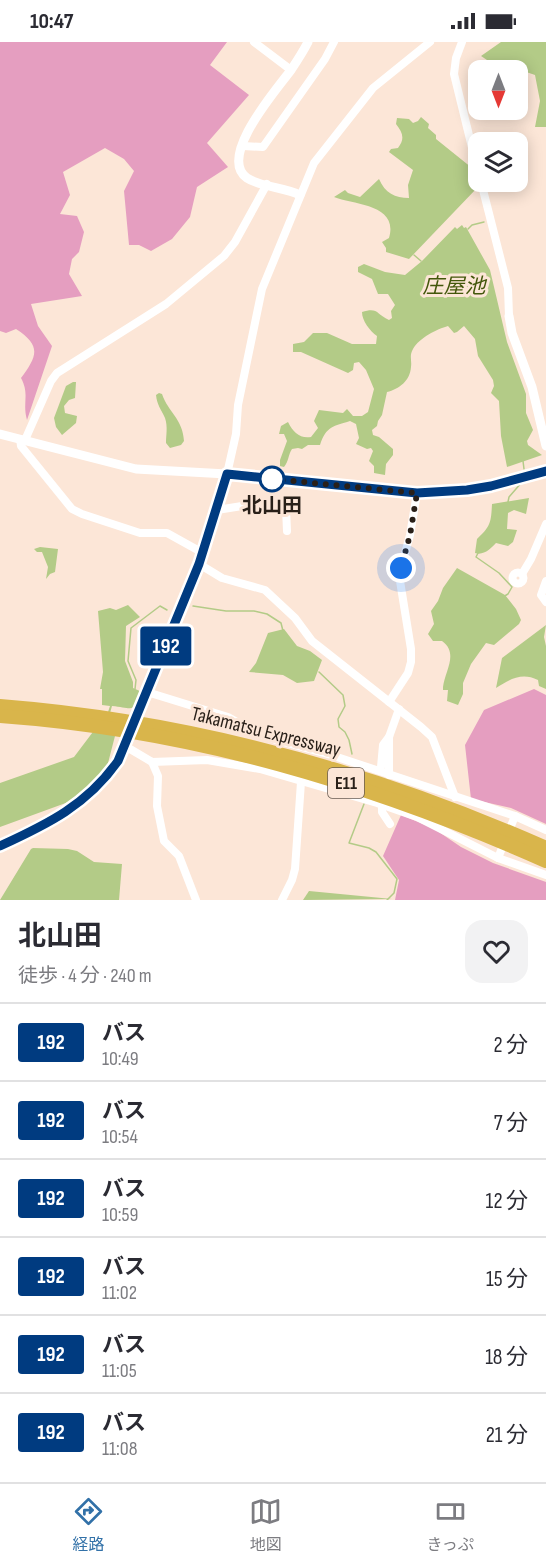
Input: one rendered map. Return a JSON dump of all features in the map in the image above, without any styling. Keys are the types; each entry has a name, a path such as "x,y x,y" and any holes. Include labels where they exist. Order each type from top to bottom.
{"highway":[{"name":"Takamatsu Expressway","path":"0,706 139,728 221,738 331,767 506,830 546,848"},
{"name":"Takamatsu Expressway","path":"0,716 86,720"},
{"name":"Takamatsu Expressway","path":"139,728 328,777 409,804 544,870"}],"main road":[{"path":"0,846 86,799 109,774 125,746 199,564 227,474 417,493 491,486 546,471"}],"street":[{"path":"254,42 264,46 291,70"},
{"path":"300,195 248,179 239,167 239,159 245,135 253,121 291,70 308,42"},
{"path":"243,146 263,147 325,59 334,42"},
{"path":"0,434 136,469 227,474 260,297 314,163 373,88 430,42"},
{"path":"462,42 456,58 454,74 468,132"},
{"path":"203,553 167,534 140,533 72,509 34,464 21,446 22,440 57,373 166,304 224,256 267,184"},
{"path":"484,192 508,288 512,333 534,393 546,446"},
{"path":"389,702 408,674 411,662 400,581 417,493"},
{"path":"217,510 242,506 261,510 286,508 287,531"},
{"path":"522,574 546,524"},
{"path":"199,564 222,578 265,590 295,618 312,641 399,709 432,738 455,797"},
{"path":"546,581 541,595 546,602"},
{"path":"147,692 220,714 250,733 331,754 546,830"},
{"path":"381,767 383,745 389,737 399,709"},
{"path":"389,737 389,775"},
{"path":"125,746 152,762 207,760 242,764 396,809 499,855 544,870 546,883"},
{"path":"152,762 158,776 157,806 164,841 179,856 196,900"},
{"path":"282,900 295,869 301,782"},
{"path":"382,806 382,812 390,824"},
{"path":"499,855 514,819"}],"shaded area":[{"path":"0,42 227,42 210,65 249,95 207,143 228,167 197,187 190,217 172,239 151,251 139,245 129,245 124,191 134,171 124,159 105,148 63,172 70,195 60,214 77,216 84,232 79,252 72,259 69,274 82,296 31,304 38,326 52,346 27,420 26,394 21,378 31,363 33,346 16,329 6,333 0,331"},
{"path":"534,689 546,695 546,824 511,808 471,799 465,745 484,710"},
{"path":"401,815 433,828 461,847 493,863 546,882 546,900 395,900 399,880 383,856"}],"water":[{"path":"501,42 546,42 546,127 535,127 540,101 535,75 528,73 528,60 487,60 481,56"},
{"path":"421,117 429,124 428,128 436,135 436,139 468,165 468,192 473,192 409,259 386,252 382,242 389,238 390,227 387,218 381,212 334,197 345,190 360,197 379,179 391,194 409,198 408,185 413,170 389,152 391,149 398,148 402,142 402,133 396,124 397,118 409,119 413,123"},
{"name":"庄屋池","path":"462,225 466,227 490,270 507,342 526,394 526,413 533,430 527,441 528,445 542,455 507,467 501,436 499,401 491,393 494,386 493,380 478,356 475,339 464,326 454,333 448,326 419,341 411,354 409,376 396,389 387,392 382,415 377,426 372,430 373,435 379,437 393,449 393,455 386,464 385,475 374,473 374,466 369,461 373,451 371,448 367,449 356,444 359,438 356,424 350,421 328,430 320,445 292,449 286,465 280,466 287,441 284,434 279,434 281,426 288,422 297,434 311,437 318,428 314,421 319,410 343,413 347,409 353,416 362,416 368,412 374,389 366,370 359,362 354,363 353,370 348,373 301,352 293,352 293,344 304,342 313,333 327,333 352,344 376,344 377,336 367,326 362,312 374,311 389,320 392,318 391,311 395,305 388,294 378,294 372,279 358,272 358,267 364,264 385,272 405,275 455,227 457,229"},
{"path":"76,382 75,398 69,400 64,406 65,413 77,416 76,423 62,435 56,427 54,418 66,386"},
{"path":"162,394 181,427 184,441 181,445 170,448 166,443 166,421 156,395"},
{"path":"529,498 526,514 514,510 508,513 507,529 517,530 513,542 508,546 496,543 484,552 475,553 477,539 489,523 492,504"},
{"path":"40,547 58,549 55,572 46,579 48,567 42,552 34,549"},
{"path":"457,568 505,595 521,620 494,645 486,643 471,664 463,683 463,694 458,705 447,701 448,690 443,690 450,662 450,651 442,641 433,641 428,634 434,624 431,611"},
{"path":"128,605 140,617 126,626 125,661 133,688 142,692 135,707 112,706 110,713 115,736 107,767 74,800 0,827 0,783 74,757 108,712 110,706 102,705 102,689 100,689 103,672 98,611 110,608 116,610"},
{"path":"546,625 544,637 546,689 539,686 538,680 527,677 511,679 496,688 502,658"},
{"path":"284,629 297,646 310,651 322,660 314,681 297,683 283,675 249,672 256,663 268,633"},
{"path":"33,848 68,849 77,851 94,862 122,864 119,900 0,900"},
{"path":"309,891 392,899 303,900"}],"waterway":[{"path":"468,229 472,225 484,222"},
{"path":"414,255 421,261"},
{"path":"523,461 524,469"},
{"path":"508,502 509,497 522,482"},
{"path":"478,553 476,557 499,573 512,587 503,597"},
{"path":"135,689 136,680 128,661 131,628 160,606 167,610"},
{"path":"193,606 267,614 281,623 283,631"},
{"path":"319,672 343,695 345,706 338,719 339,727 349,740 352,754"},
{"path":"364,804 349,843 376,852 397,879 394,893 387,900"}],"bus line":[{"name":"192","path":"0,846 86,799 118,761 199,564 227,474 417,493 491,486 546,471"}],"place":[{"name":"北山田","path":"272,479"}],"route":[{"path":"272,479 417,493 410,535 401,568"}]}
